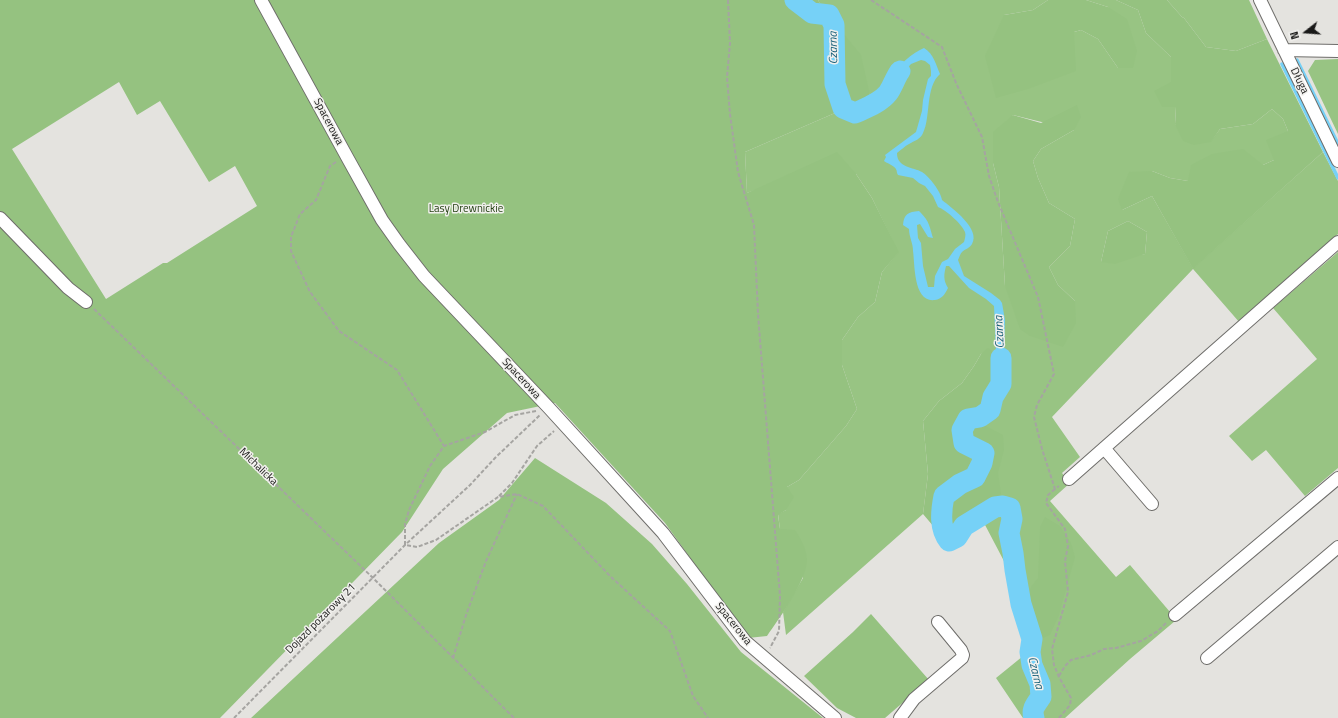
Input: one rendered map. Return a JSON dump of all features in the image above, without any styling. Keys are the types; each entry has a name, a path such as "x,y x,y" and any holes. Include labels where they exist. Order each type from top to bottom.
{"street":[{"name":"Spacerowa","path":"262,0 346,157 382,220 424,276 549,408 663,533 744,642 835,718"},
{"name":"Długa","path":"1260,0 1338,161"},
{"path":"1284,50 1338,51"},
{"path":"0,218 68,288 86,302"},
{"path":"1069,479 1338,242"},
{"path":"1104,448 1152,504"},
{"path":"1175,615 1338,478"},
{"path":"1207,658 1338,547"},
{"path":"900,718 914,700 962,658 963,655 961,650 938,622"}],"path":[{"path":"728,0 730,43 727,77 734,151 738,172 754,225 758,314 780,596 779,631 765,658"},
{"path":"871,0 942,47 956,83 982,137 989,176 1038,297 1054,374 1037,404 1034,417 1042,449 1055,489"},
{"path":"346,157 330,166 316,200 300,214 291,237 291,251 310,292 339,331 397,370 444,446"},
{"name":"Michalicka","path":"86,302 373,578 514,718"},
{"path":"549,408 515,415 485,432 444,446 430,466 409,510 405,524 405,545 417,547 436,540 498,496 512,483 537,446 563,424"},
{"name":"Dojazd pożarowy 21","path":"234,718 405,545 470,485 495,458 532,423"},
{"path":"1059,718 1070,705 1072,698 1059,677 1054,665 1052,649 1068,592 1065,561 1068,546 1065,529 1046,503 1048,495 1069,479"},
{"path":"498,496 517,494 543,506 610,576 670,631 693,696 708,718"},
{"path":"453,658 466,615 486,561 517,494"},
{"path":"1059,677 1065,666 1072,660 1104,649 1116,648 1141,641 1158,631 1175,615"}],"green space":[{"name":"Lasy Drewnickie","path":"0,0 818,0 824,10 861,55 870,95 835,113 745,152 747,193 837,152 856,174 872,198 899,252 882,272 875,302 858,317 842,340 842,365 857,409 846,426 799,480 787,487 794,497 786,510 778,515 780,529 795,530 806,551 806,568 803,578 792,599 767,636 748,638 665,523 555,403 507,413 443,469 402,532 220,718 0,718","holes":["119,82 137,115 160,101 209,182 235,166 257,206 167,263 163,263 106,299 12,149"]},
{"path":"818,0 1048,0 1033,10 1004,15 1074,32 1081,30 1098,39 1118,68 1108,7 1086,0 1116,0 1138,10 1146,33 1171,57 1171,82 1176,107 1175,124 1210,142 1220,129 1253,124 1272,109 1283,119 1288,131 1274,160 1263,165 1188,181 1170,178 1152,171 1122,210 1152,196 1193,268 1323,152 1338,181 1338,234 1240,323 1193,269 1052,417 1080,457 1062,473 1070,483 1050,501 1116,577 1130,565 1170,612 1175,621 1130,659 1065,718 1023,718 996,678 1028,652 1005,563 984,523 963,537 954,548 934,527 940,489 947,484 957,481 962,448 959,444 957,434 958,424 964,416 982,405 990,391 993,371 992,351 981,354 962,383 939,401 923,421 928,474 923,514 786,635 783,612 803,578 780,529 778,514 786,510 787,487 799,480 846,426 857,409 842,365 842,340 858,317 875,302 882,272 898,252 872,198 856,174 755,190 747,193 745,152 835,113 870,95","holes":["1013,115 1074,130 1041,149 1033,161 1038,178 1049,203 1075,219 1070,246 1049,267 1058,285 1075,301 1005,286 999,187 993,163","1128,221 1147,232 1145,254 1101,262 1108,231"]},
{"path":"1048,0 1086,0 1108,7 1127,19 1137,51 1133,68 1118,68 1098,39 1081,30 1074,32 1076,71 1028,89 996,98 985,56 1004,15 1033,10"},
{"path":"1116,0 1167,0 1184,18 1206,47 1236,51 1267,39 1323,152 1193,269 1152,196 1122,210 1118,199 1129,172 1152,171 1170,178 1188,181 1191,165 1212,154 1243,149 1263,165 1274,160 1266,140 1288,131 1283,119 1272,109 1253,124 1220,129 1211,142 1194,145 1183,141 1175,124 1176,107 1162,107 1154,91 1171,82 1171,57 1146,33 1138,10"},
{"path":"1167,0 1249,0 1267,39 1236,51 1206,47 1184,18"},
{"path":"1338,59 1338,134 1308,71 1315,60"},
{"path":"1077,105 1081,117 1074,130 1041,149 1033,161 1038,178 1049,203 1075,219 1070,246 1049,267 1058,285 1075,301 1076,323 1063,347 1030,336 1020,329 1005,286 999,187 993,163 993,132 1013,115 1041,123"},
{"path":"1128,221 1147,232 1145,254 1115,264 1101,262 1108,231"},
{"path":"1338,252 1338,468 1305,496 1266,450 1252,461 1229,436 1317,359 1273,308"},
{"path":"988,348 992,351 993,365 992,385 988,397 980,407 961,420 957,431 958,442 962,448 967,451 971,467 957,481 940,489 934,527 923,514 928,474 923,421 939,401 962,383 981,354"},
{"path":"980,423 1003,435 1004,450 998,473 1001,494 985,507 960,523 948,535 946,513 951,499 979,479 985,471 987,461 986,447 971,442 969,434 969,427"},
{"path":"535,458 606,503 652,544 687,584 741,652 823,718 251,718 439,543 499,500"},
{"path":"1045,517 1060,526 1071,543 1075,557 1059,615 1050,635 1043,638 1034,632 1026,603 1031,587 1038,578 1040,527"},
{"path":"871,614 929,680 885,718 856,718 837,708 804,676"}],"water":[{"path":"924,48 932,56 940,74 932,86 927,119 922,135 897,153 898,158 900,162 906,166 922,172 928,177 934,184 942,200 964,219 973,232 974,238 972,244 962,252 958,260 964,276 991,293 1002,303 1005,320 1004,350 1006,364 1006,377 1003,387 997,385 999,371 996,352 994,306 969,288 949,266 946,266 944,274 945,282 948,288 943,296 940,299 935,300 928,299 923,295 916,282 913,248 909,229 903,225 904,218 907,214 919,211 927,220 933,238 928,237 920,224 917,225 918,238 921,243 923,266 928,287 934,287 935,276 942,262 948,259 955,249 964,242 965,232 961,225 938,207 933,196 925,186 913,178 898,175 894,167 884,161 886,157 885,155 916,132 922,111 928,79 931,76 930,65 921,60 911,64 896,81 897,89 888,97 885,92 895,73 902,64 910,56"}],"waterway":[{"name":"Czarna","path":"795,0 812,13 829,15 834,25 835,84 843,108 855,113 885,97 900,71"},
{"path":"1297,60 1338,144"},
{"path":"1282,64 1338,178"},
{"name":"Czarna","path":"1001,358 1001,384 993,397 990,410 980,417 968,419 962,430 964,443 984,453 982,463 975,477 960,484 944,496 942,525 949,541 957,537 964,526 995,507 1003,506 1010,508 1012,519 1009,533 1015,570 1021,604 1032,639 1030,652 1032,665 1040,684 1041,697 1034,709 1034,718"}]}
